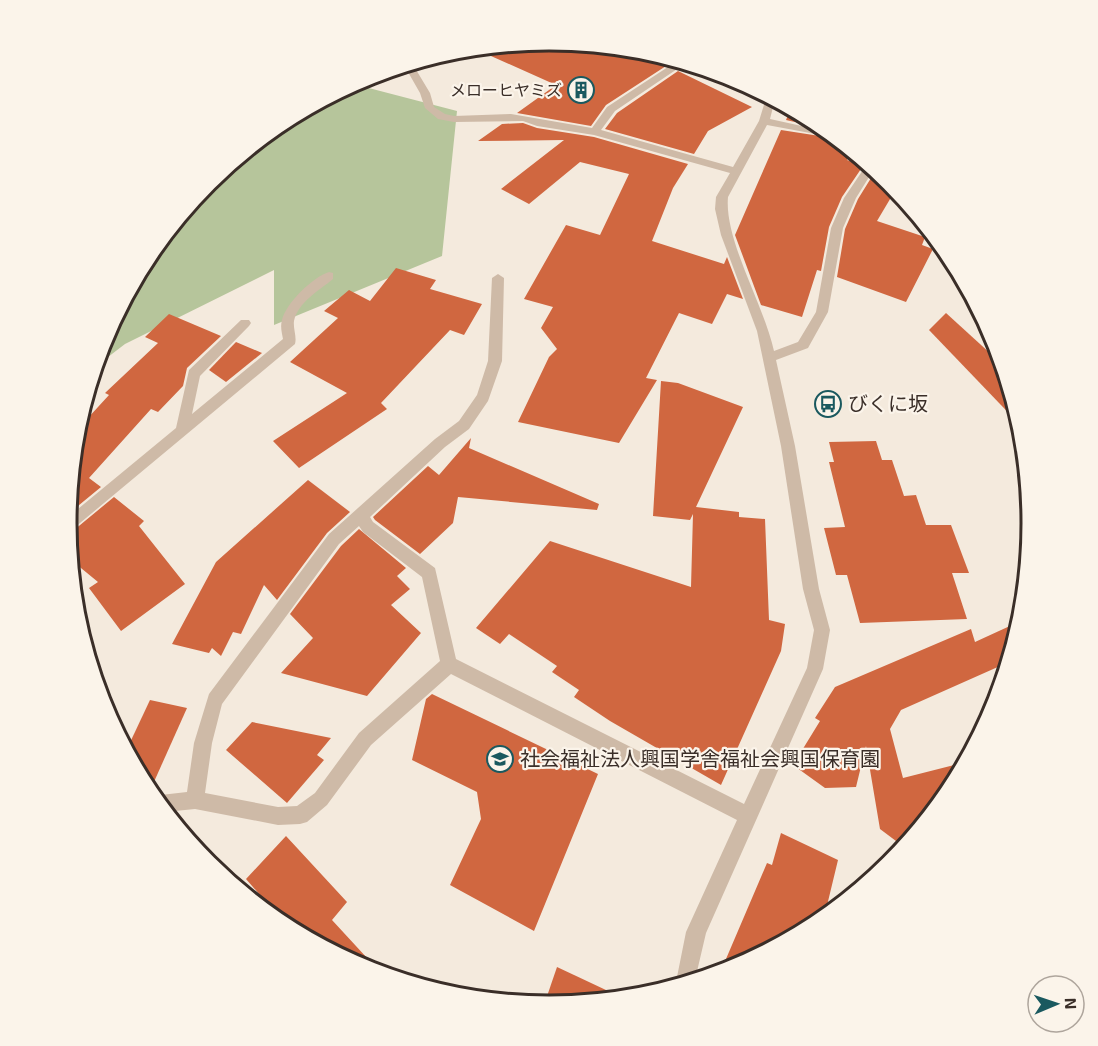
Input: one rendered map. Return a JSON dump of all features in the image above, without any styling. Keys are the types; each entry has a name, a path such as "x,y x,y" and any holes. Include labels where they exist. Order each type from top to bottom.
{"street":[{"path":"595,132 611,109 674,68"},
{"path":"412,71 425,93 429,108 438,115 463,119 528,117 537,123 595,132 737,171"},
{"path":"686,974 696,932 815,669 822,630 811,588 788,446 770,357 763,331 727,235 721,209 722,197 764,121 769,105"},
{"path":"764,121 811,131"},
{"path":"770,357 803,345 822,312 837,228 850,198 866,174"},
{"path":"77,519 290,341 285,329 288,316 296,304 328,276"},
{"path":"195,800 203,743 215,700 334,539 440,444 464,426 483,397 495,361 498,278"},
{"path":"182,431 194,375 245,322"},
{"path":"361,516 368,527 429,573 449,664"},
{"path":"449,664 748,816"},
{"path":"169,802 195,800 279,816 300,815 321,799 365,739 449,664"}],"green space":[{"path":"367,88 457,111 442,256 274,325 274,270 125,344 107,358 140,287 175,236 215,189 238,168 287,131 313,114"}],"building":[{"path":"549,51 580,52 611,55 666,66 606,105 591,126 517,113 556,85 488,55"},
{"path":"678,71 752,107 708,131 694,154 605,129 617,113"},
{"path":"788,116 798,123 786,120"},
{"path":"523,123 537,128 594,137 688,164 673,188 652,241 724,264 727,257 743,299 727,294 712,324 679,313 646,378 657,380 619,443 518,422 549,357 557,349 541,328 553,307 524,299 566,225 600,235 629,174 580,162 529,204 501,189 564,140 478,141 502,124"},
{"path":"781,130 817,136 861,169 842,197 829,227 821,271 817,270 802,317 761,305 735,235"},
{"path":"871,178 891,198 877,221 923,236 922,245 933,250 906,302 837,277 845,229 858,199"},
{"path":"396,268 436,280 430,289 482,304 464,335 450,330 381,403 387,409 299,468 273,441 347,393 290,362 338,318 324,311 349,290 370,301"},
{"path":"946,313 989,352 1008,412 929,330"},
{"path":"169,314 221,336 187,368 183,386 158,412 151,409 89,478 101,487 78,506 81,461 89,416 109,395 105,393 158,343 145,337"},
{"path":"236,342 262,353 226,382 209,370"},
{"path":"661,381 678,383 743,407 696,507 739,512 739,517 765,519 769,620 785,624 781,651 721,785 610,721 574,697 579,690 552,672 557,666 509,634 500,644 476,628 550,541 691,587 693,514 690,520 653,516"},
{"path":"471,438 469,448 599,504 597,510 458,497 453,523 420,554 375,520 373,517 428,466 439,475"},
{"path":"876,441 882,460 892,460 904,496 916,495 926,525 951,525 969,573 952,573 967,619 860,623 847,575 836,575 824,528 845,527 829,462 834,462 829,442"},
{"path":"308,480 350,512 327,533 277,600 264,585 241,634 233,632 221,656 212,648 209,653 172,644 216,562"},
{"path":"114,497 144,521 139,526 185,584 121,631 89,588 98,582 79,567 77,527"},
{"path":"359,529 406,568 397,576 410,589 391,605 421,633 367,696 281,673 313,638 290,614 341,546"},
{"path":"1009,626 998,667 901,710 890,729 903,778 954,765 923,810 897,842 880,829 866,746 856,787 825,788 793,765 820,721 815,718 835,687 971,629 975,642"},
{"path":"432,694 598,774 534,931 450,885 481,819 477,792 412,760 426,699"},
{"path":"150,700 187,708 154,781 131,741"},
{"path":"252,722 331,738 317,755 324,760 287,803 226,750"},
{"path":"781,833 838,860 828,903 785,932 725,961 767,863 772,865"},
{"path":"286,836 347,902 332,920 368,959 313,932 287,915 261,897 246,879"},
{"path":"557,967 609,991 580,994 547,995"}],"place":[{"name":"メローヒヤミズ","path":"581,90"},
{"name":"びくに坂","path":"828,404"},
{"name":"社会福祉法人興国学舎福祉会興国保育園","path":"500,759"}]}
